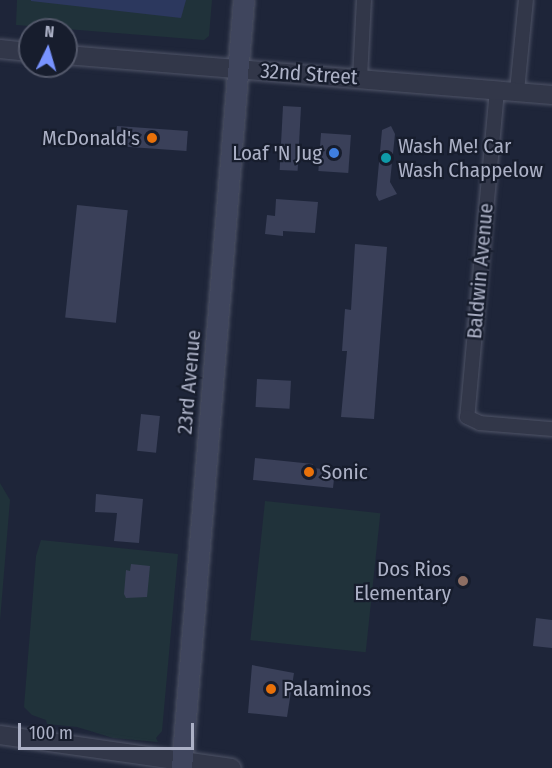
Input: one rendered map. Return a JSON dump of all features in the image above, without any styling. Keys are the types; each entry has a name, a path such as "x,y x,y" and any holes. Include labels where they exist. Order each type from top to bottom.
{"main road":[{"name":"23rd Avenue","path":"182,765 244,0"}],"street":[{"path":"360,78 364,0"},
{"path":"517,92 526,0"},
{"path":"0,49 18,51"},
{"name":"32nd Street","path":"78,56 552,95"},
{"name":"Baldwin Avenue","path":"497,90 467,417 480,423 552,429"},
{"path":"0,735 182,765 232,768"}],"shaded area":[{"path":"17,0 212,0 209,36 204,40 78,30 78,18 18,18 18,25 16,25"},
{"path":"0,483 10,500 0,621"},
{"path":"265,501 380,513 366,652 250,640"},
{"path":"41,540 178,554 162,731 156,738 158,742 113,738 77,727 47,724 46,720 32,715 24,707 36,556"}],"water":[{"path":"31,0 186,0 181,18 31,1"}],"building":[{"path":"283,106 301,107 298,171 280,170"},
{"name":"McDonald's","path":"117,126 188,131 186,151 116,146"},
{"name":"Wash Me! Car Wash Chappelow","path":"391,126 395,134 390,182 397,194 379,201 376,195 382,130"},
{"name":"Loaf 'N Jug","path":"321,133 351,135 348,173 318,171"},
{"path":"276,199 318,202 315,233 283,231 283,236 265,234 267,215 275,216"},
{"path":"77,205 128,210 116,323 65,317"},
{"path":"355,244 387,247 374,419 341,417 347,351 342,351 345,309 351,310"},
{"path":"257,379 291,381 289,409 256,407"},
{"path":"141,414 160,416 156,453 137,451"},
{"name":"Sonic","path":"255,458 313,464 312,468 335,470 333,488 253,480"},
{"path":"96,494 143,499 139,543 114,541 117,513 95,512"},
{"path":"131,564 150,566 147,597 126,598 124,594 126,570 130,571"},
{"path":"536,618 552,620 552,648 533,646"},
{"name":"Palaminos","path":"252,665 294,673 287,717 248,713"}],"place":[{"name":"McDonald's","path":"152,138"},
{"name":"Loaf 'N Jug","path":"334,153"},
{"name":"Wash Me! Car Wash Chappelow","path":"386,158"},
{"name":"Sonic","path":"309,472"},
{"name":"Dos Rios Elementary","path":"463,581"},
{"name":"Palaminos","path":"271,689"}]}
